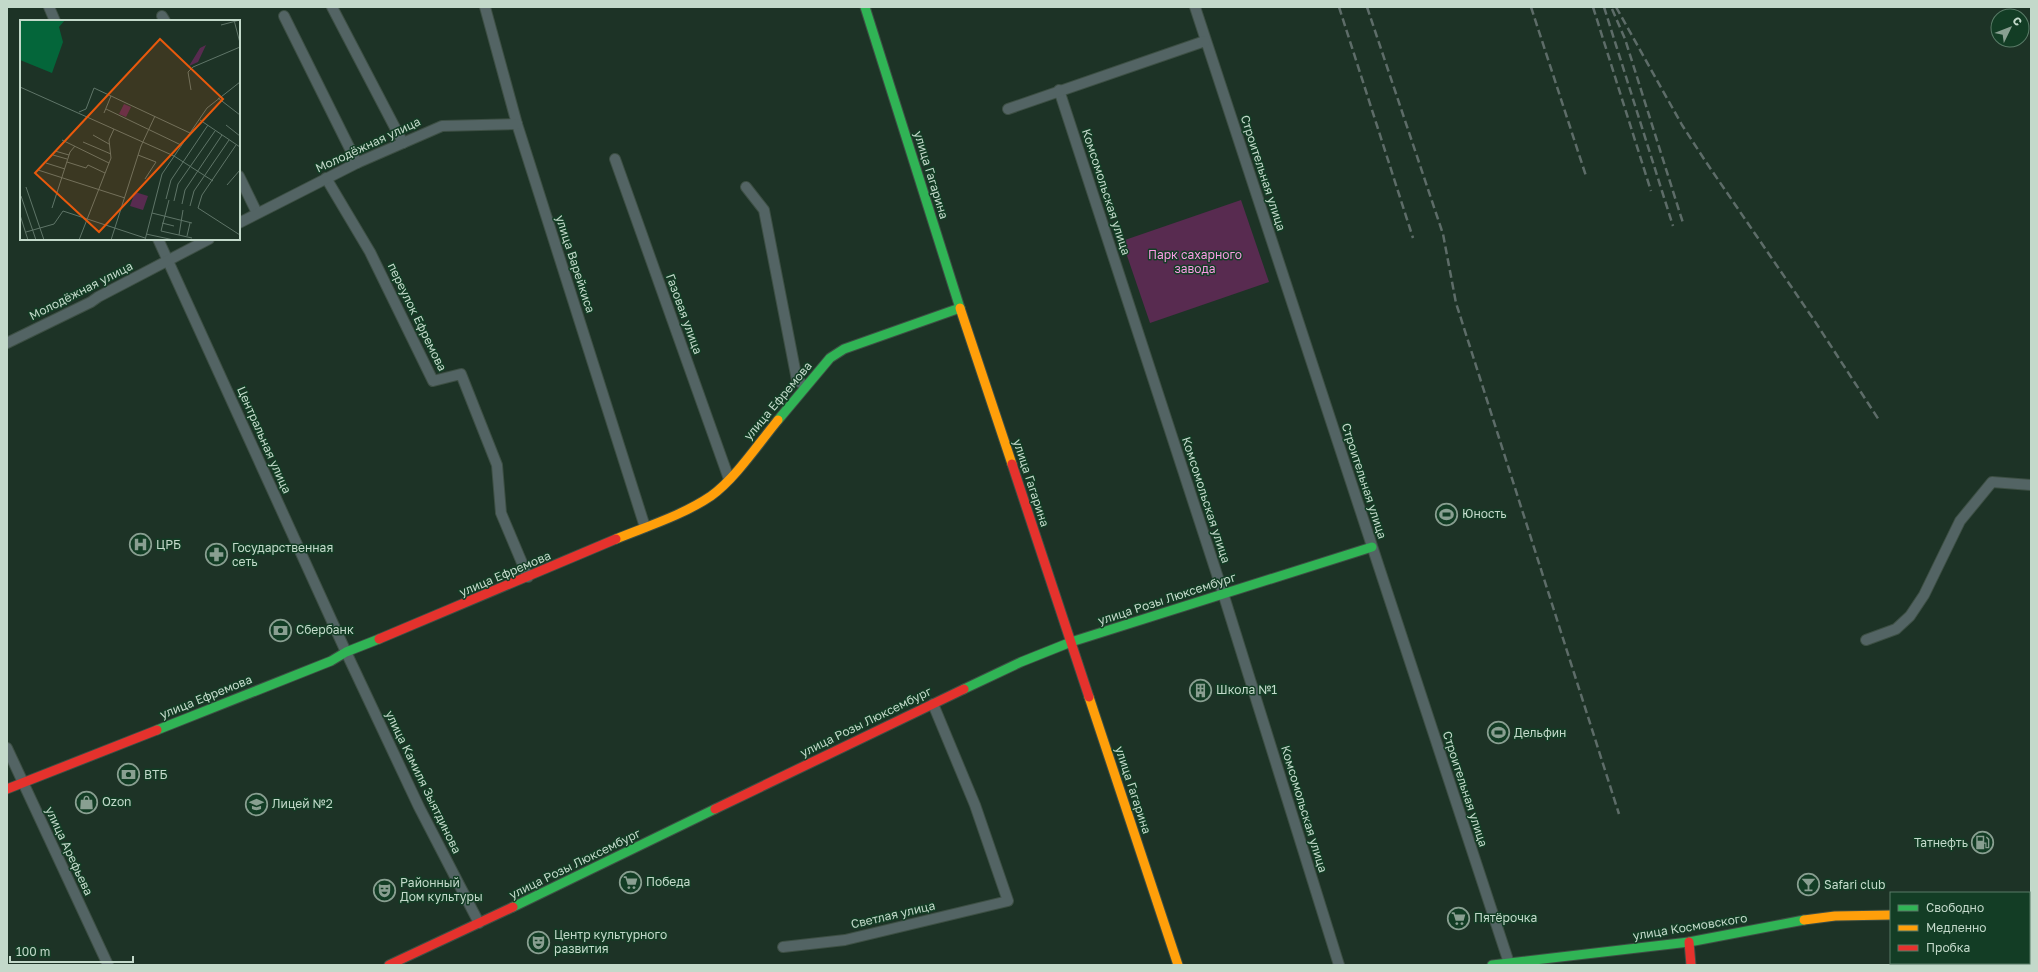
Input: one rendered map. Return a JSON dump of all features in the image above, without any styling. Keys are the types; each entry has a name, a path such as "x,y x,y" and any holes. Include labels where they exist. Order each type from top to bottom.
{"street":[{"path":"49,7 55,20"},
{"path":"332,7 403,143"},
{"name":"улица Варейкиса","path":"485,7 517,124 645,527"},
{"name":"улица Гагарина","path":"865,7 960,308 1178,965"},
{"name":"Строительная улица","path":"1195,7 1508,963"},
{"path":"284,16 357,163"},
{"path":"1008,109 1059,90 1205,41"},
{"name":"Комсомольская улица","path":"1059,90 1223,593 1339,965"},
{"name":"Молодёжная улица","path":"240,222 357,163 442,126 517,124"},
{"name":"Газовая улица","path":"615,159 729,479"},
{"path":"240,178 257,213"},
{"name":"переулок Ефремова","path":"326,178 370,252 433,381 461,374 497,465 501,513 528,577"},
{"path":"746,187 764,210 797,380 805,386"},
{"name":"Центральная улица","path":"158,240 346,652"},
{"name":"Молодёжная улица","path":"7,343 91,302 207,240"},
{"name":"улица Ефремова","path":"7,789 331,661 346,652 692,507 712,495 729,479 805,386 830,358 844,349 960,308"},
{"path":"1866,640 1896,629 1910,616 1924,595 1960,522 1992,482 2031,484"},
{"name":"улица Розы Люксембург","path":"389,965 1021,662 1071,642 1372,547"},
{"name":"улица Камиля Зыятдинова","path":"346,652 419,807 479,923"},
{"name":"Светлая улица","path":"783,947 845,940 1008,902 976,805 933,704"},
{"name":"улица Арефьева","path":"7,748 108,965"},
{"name":"улица Космовского","path":"1492,965 1689,942 1810,919 1835,916 1890,915"},
{"path":"1689,942 1691,965"}],"green space":[{"name":"Парк сахарного завода","path":"1241,200 1269,282 1150,323 1122,241"}],"railway":[{"path":"1339,7 1413,238"},
{"path":"1367,7 1443,234 1456,303 1619,814"},
{"path":"1531,7 1586,176"},
{"path":"1593,7 1651,191"},
{"path":"1604,7 1673,226"},
{"path":"1616,7 1682,125 1814,320 1879,420"},
{"path":"1612,9 1625,39 1683,223"}],"traffic: fast":[{"path":"865,7 960,308"},
{"path":"778,420 830,358 844,349 960,308"},
{"path":"964,689 1021,662 1071,642 1372,547"},
{"path":"157,730 331,661 346,652 379,639"},
{"path":"513,907 715,809"},
{"path":"1492,965 1689,942 1804,920"}],"traffic: slow":[{"path":"960,308 1012,464"},
{"path":"616,539 677,515 711,496 738,471 778,420"},
{"path":"1089,697 1178,965"},
{"path":"1804,920 1835,916 1890,915"}],"traffic: jam":[{"path":"1012,464 1089,697"},
{"path":"379,639 616,539"},
{"path":"715,809 964,689"},
{"path":"7,789 157,730"},
{"path":"389,965 513,907"},
{"path":"1689,942 1691,965"}],"place":[{"name":"Юность","path":"1446,514"},
{"name":"ЦРБ","path":"141,545"},
{"name":"Государственная сеть","path":"216,555"},
{"name":"Сбербанк","path":"281,630"},
{"name":"Школа №1","path":"1200,690"},
{"name":"Дельфин","path":"1498,733"},
{"name":"ВТБ","path":"129,775"},
{"name":"Ozon","path":"86,802"},
{"name":"Лицей №2","path":"256,804"},
{"name":"Татнефть","path":"1983,843"},
{"name":"Победа","path":"630,882"},
{"name":"Safari club","path":"1808,885"},
{"name":"Районный Дом культуры","path":"385,890"},
{"name":"Пятёрочка","path":"1458,918"},
{"name":"Центр культурного развития","path":"539,942"}]}
